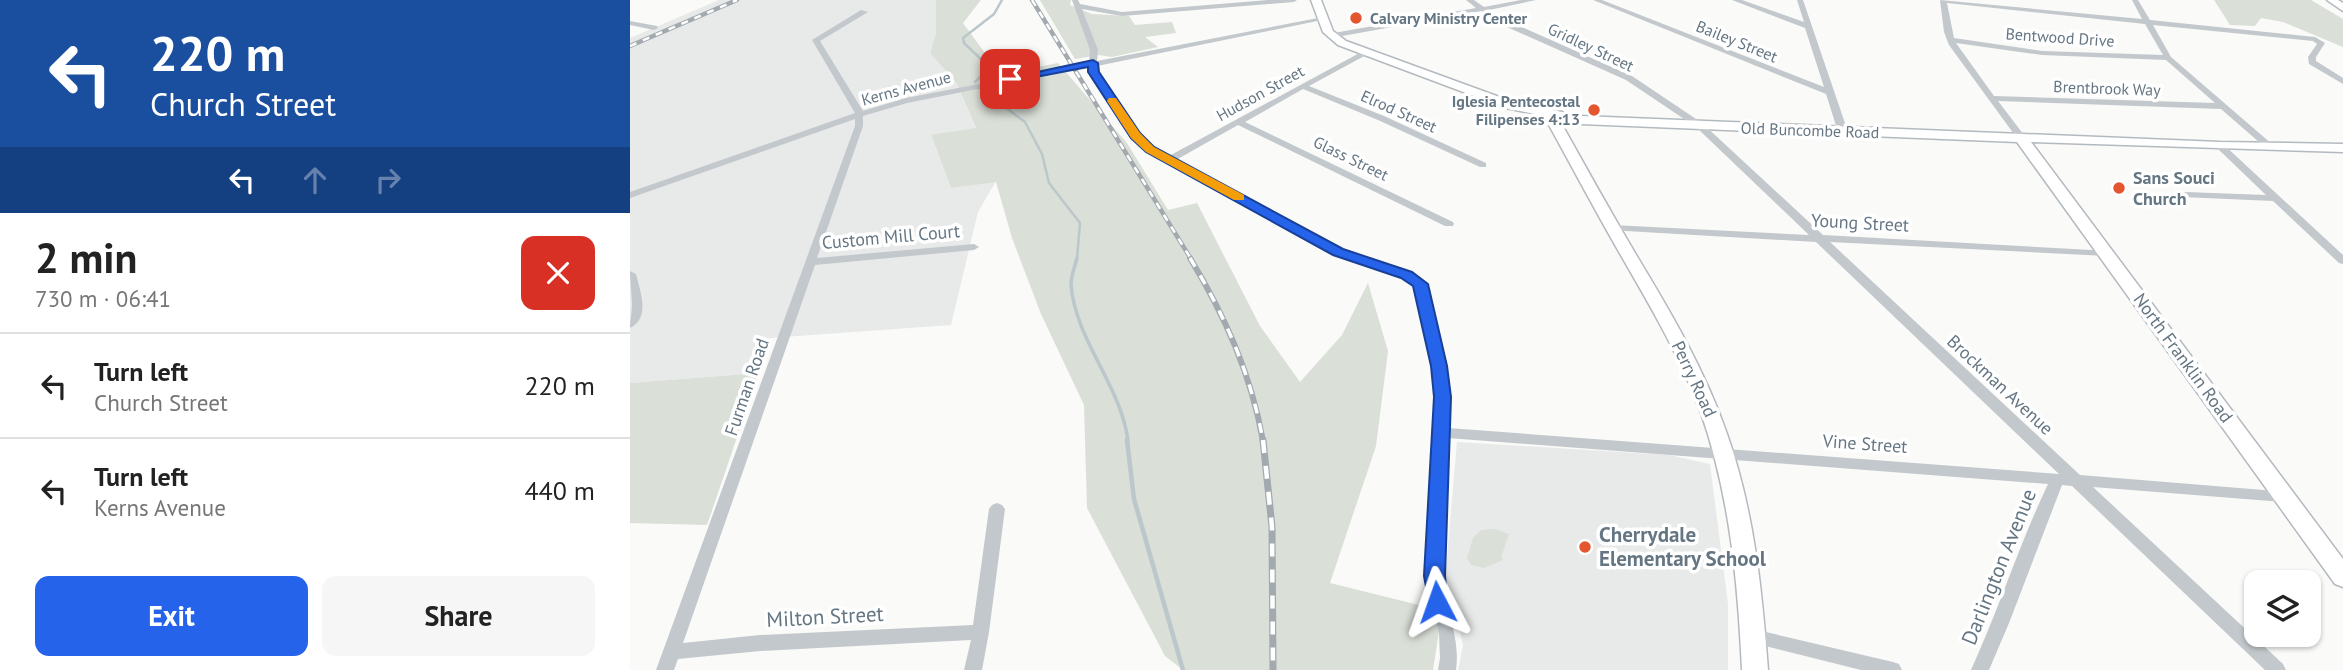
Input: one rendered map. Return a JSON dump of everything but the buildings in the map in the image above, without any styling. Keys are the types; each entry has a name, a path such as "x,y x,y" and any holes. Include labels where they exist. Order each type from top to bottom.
{"street":[{"path":"1077,3 1115,14 1294,0"},
{"path":"1316,0 1331,36 1532,0"},
{"name":"Gridley Street","path":"1469,0 1480,9 1629,78 1699,125"},
{"name":"Bailey Street","path":"1596,0 1829,92"},
{"path":"1735,0 1808,26"},
{"path":"1800,0 1843,132"},
{"path":"2135,0 2168,58 2270,147"},
{"path":"2332,0 2343,8"},
{"path":"2022,139 1951,40 1943,1 2319,40 2321,43 2312,61 2343,82"},
{"path":"1077,3 1094,50 1093,72 1135,135 1150,149 1338,252 1412,277 1424,289 1439,366 1443,433 1434,576 1437,602 1448,640 1447,670"},
{"path":"859,115 816,40 863,12"},
{"name":"Kerns Avenue","path":"630,195 859,115 938,94 1323,19"},
{"path":"630,23 654,28"},
{"name":"Old Buncombe Road","path":"1331,36 1365,52 1490,98 1550,115 1602,122 2220,146 2343,148"},
{"name":"Bentwood Drive","path":"1951,40 2042,53 2168,58"},
{"name":"Hudson Street","path":"1170,160 1365,52"},
{"name":"Elrod Street","path":"1302,86 1381,118 1483,165"},
{"name":"Brentbrook Way","path":"1992,97 2222,106"},
{"name":"Furman Road","path":"664,670 854,144 859,115"},
{"name":"Perry Road","path":"1550,115 1684,354 1706,403 1723,452 1744,542 1751,586 1755,670"},
{"name":"Glass Street","path":"1238,122 1450,224"},
{"name":"Brockman Avenue","path":"1699,125 2277,670"},
{"name":"North Franklin Road","path":"2022,139 2343,577"},
{"path":"2220,146 2343,261"},
{"path":"2186,195 2276,198"},
{"name":"Young Street","path":"1613,229 2106,253"},
{"name":"Custom Mill Court","path":"811,262 974,247"},
{"path":"630,274 638,299 636,313 630,324"},
{"name":"Vine Street","path":"1443,433 2283,496"},
{"name":"Darlington Avenue","path":"1980,670 2010,602 2035,525 2057,478"},
{"path":"973,670 981,632 997,509"},
{"name":"Milton Street","path":"672,652 760,643 981,632"},
{"path":"1753,636 1893,670"}],"shaded area":[{"path":"719,0 936,0 936,33 930,53 957,84 976,129 931,136 951,188 996,181 978,212 951,325 770,338 759,373 630,383 630,38"},
{"path":"936,0 981,0 963,23 993,64 1007,73 1058,63 1127,143 1168,210 1197,203 1260,326 1300,382 1342,335 1368,283 1388,351 1376,446 1330,583 1431,608 1439,631 1433,670 1183,670 1165,656 1087,508 1084,405 1041,314 1012,238 996,182 951,188 931,135 976,128 957,84 930,53 936,33"},
{"path":"1040,0 1071,0 1070,5 1092,14 1129,16 1135,25 1172,22 1176,33 1145,37 1158,47 1112,57 1099,55 1075,59"},
{"path":"2214,0 2311,0 2343,19 2343,47 2283,22 2261,18 2255,26 2230,25"},
{"path":"759,373 707,525 630,523 630,383"},
{"name":"Cherrydale Elementary School","path":"1457,442 1669,455 1710,464 1728,604 1728,670 1458,670 1463,646 1456,609 1445,581"},
{"path":"1495,529 1509,534 1501,557 1503,560 1484,568 1471,565 1467,558 1473,538 1481,530"}],"waterway":[{"path":"975,82 985,72 986,64 964,43 963,38 994,14 1002,0"},
{"path":"978,87 1025,122 1042,154 1049,183 1080,223 1077,259"},
{"path":"1077,258 1071,281 1074,305 1089,344 1117,401 1128,441"},
{"path":"1127,440 1134,499 1183,670"}],"railway":[{"path":"630,46 737,0"},
{"path":"1032,0 1191,259"},
{"path":"1190,258 1235,346 1251,392 1263,441"},
{"path":"1263,440 1272,527 1273,670"}],"slow traffic":[{"path":"1113,101 1135,135 1150,149 1239,198"}],"place":[{"name":"Calvary Ministry Center","path":"1356,18"},
{"name":"Iglesia Pentecostal Filipenses 4:13","path":"1594,110"},
{"name":"Sans Souci Church","path":"2119,188"},
{"name":"Cherrydale Elementary School","path":"1585,547"}],"route":[{"path":"1010,79 1093,63 1093,72 1135,135 1150,149 1338,252 1407,275 1420,284 1424,289 1443,397 1434,576 1437,602"}]}
